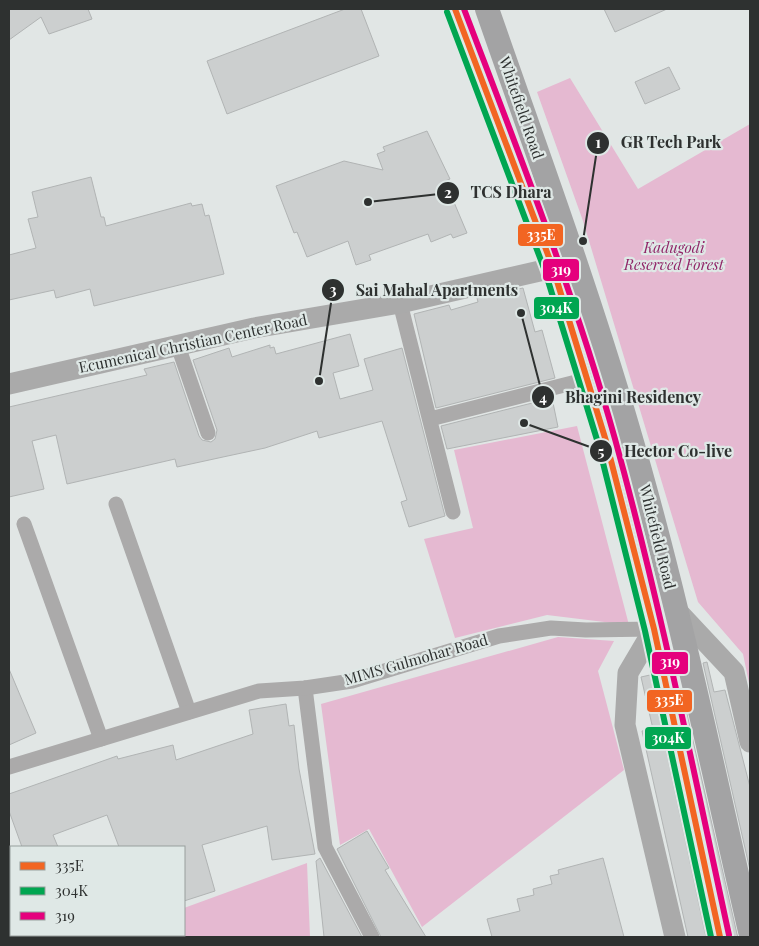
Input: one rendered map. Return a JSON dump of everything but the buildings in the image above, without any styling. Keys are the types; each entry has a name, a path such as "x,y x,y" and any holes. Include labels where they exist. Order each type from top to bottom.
{"main road":[{"name":"Whitefield Road","path":"455,9 553,268 588,380 629,525 654,629 720,937"},
{"name":"Whitefield Road","path":"487,9 613,380 653,518 750,931"}],"street":[{"name":"Ecumenical Christian Center Road","path":"9,384 254,328 400,303 553,268"},
{"path":"400,303 453,512"},
{"path":"178,346 208,432"},
{"path":"430,420 588,380"},
{"path":"116,504 189,712"},
{"path":"24,524 101,739"},
{"path":"675,609 734,672 750,742"},
{"name":"MIMS Gulmohar Road","path":"9,767 258,692 352,681 499,636 551,628 586,630 654,629"},
{"path":"654,629 628,673 625,725 675,937"},
{"path":"305,688 325,847 372,937"}],"green space":[{"name":"Kadugodi Reserved Forest","path":"570,78 638,189 750,124 750,688 743,654 698,602 583,221 537,92"},
{"path":"577,426 629,625 547,615 455,638 424,539 473,528 454,450"},
{"path":"558,637 614,641 598,671 624,770 422,927 369,829 340,845 321,704"},
{"path":"307,863 310,937 108,937 185,936 185,908"}],"transit line":[{"name":"335E","path":"455,9 553,268 606,441 654,629 720,937"},
{"name":"319","path":"464,9 525,169 582,330 615,439 647,562 729,935"},
{"name":"304K","path":"447,12 545,271 598,443 645,631 711,937"}],"place":[{"name":"TCS Dhara","path":"368,202"},
{"name":"GR Tech Park","path":"583,241"},
{"name":"Bhagini Residency","path":"521,313"},
{"name":"Sai Mahal Apartments","path":"319,381"},
{"name":"Hector Co-live","path":"524,423"}]}
